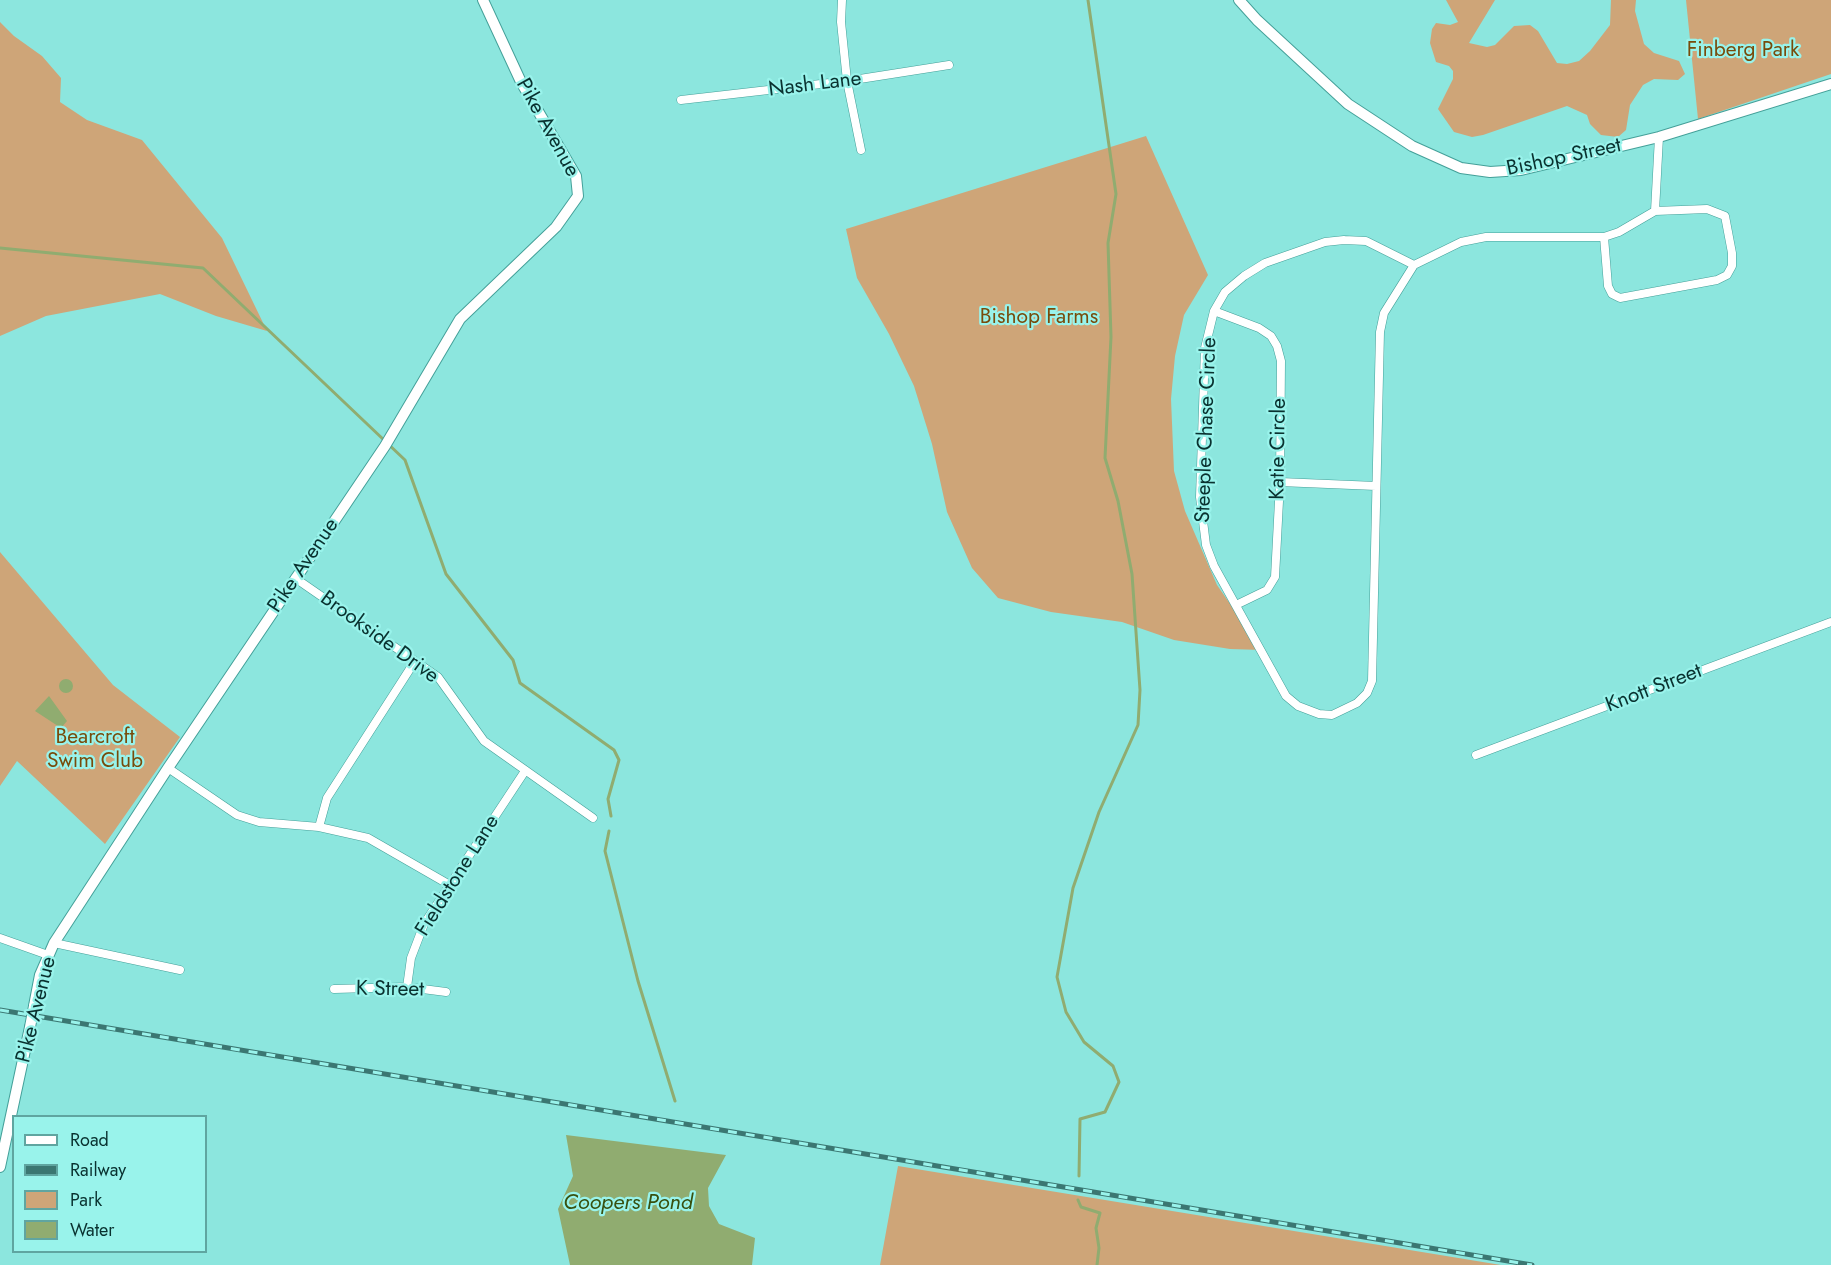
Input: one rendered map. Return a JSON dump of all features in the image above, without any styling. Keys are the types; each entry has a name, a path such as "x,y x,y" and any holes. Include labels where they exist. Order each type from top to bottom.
{"street":[{"name":"Pike Avenue","path":"0,1167 40,975 54,943 168,768 388,442 460,319 556,227 578,196 576,176 521,82 483,0"},
{"path":"842,0 841,22 847,81 861,150"},
{"name":"Bishop Street","path":"1239,0 1257,20 1348,104 1412,146 1461,168 1490,172 1521,170 1659,137 1831,84"},
{"name":"Nash Lane","path":"681,100 847,81 949,65"},
{"path":"1655,211 1659,137"},
{"path":"1414,265 1461,242 1486,237 1604,237 1619,232 1655,211 1707,210 1725,216 1732,253 1732,266 1727,275 1717,280 1620,298 1612,294 1608,286 1604,237"},
{"name":"Steeple Chase Circle","path":"1366,241 1414,265 1384,313 1380,332 1373,670 1367,693 1358,703 1332,715 1311,712 1298,706 1286,696 1214,566 1202,522 1205,348 1214,311 1225,292 1244,276 1265,263 1325,242 1366,241"},
{"name":"Katie Circle","path":"1214,311 1259,328 1270,336 1277,346 1281,361 1280,482 1275,577 1272,584 1253,598 1236,605"},
{"path":"1280,482 1376,486"},
{"name":"Brookside Drive","path":"295,578 438,677 484,741 593,818"},
{"name":"Knott Street","path":"1476,755 1831,622"},
{"path":"319,827 327,798 415,662"},
{"path":"168,768 237,815 259,822 319,827 368,838 448,884"},
{"name":"Fieldstone Lane","path":"407,987 417,939 448,884 525,771"},
{"path":"0,938 48,955"},
{"path":"54,943 180,970"},
{"name":"K Street","path":"334,989 407,987 446,992"}],"green space":[{"path":"1446,0 1495,0 1469,43 1487,47 1495,45 1514,26 1530,25 1538,31 1557,63 1567,64 1579,61 1590,51 1610,25 1611,0 1636,0 1635,11 1644,44 1654,53 1679,61 1685,74 1678,80 1654,79 1643,85 1630,105 1626,130 1618,137 1601,135 1590,124 1587,115 1567,106 1483,135 1472,137 1454,132 1438,109 1453,79 1453,71 1449,66 1436,62 1430,43 1432,29 1436,23 1450,25 1458,22"},
{"name":"Finberg Park","path":"1686,0 1831,0 1831,74 1698,119"},
{"path":"0,22 14,36 42,56 61,78 60,102 87,120 142,140 222,238 267,331 216,316 160,294 46,316 0,336"},
{"name":"Bishop Farms","path":"1146,136 1208,275 1184,315 1175,356 1171,399 1174,471 1185,511 1217,585 1262,650 1230,649 1174,640 1122,622 1051,612 998,598 972,568 947,512 932,444 914,386 889,334 857,278 846,229"},
{"name":"Bearcroft Swim Club","path":"0,552 113,685 180,737 105,844 17,761 0,786"},
{"path":"898,1166 1501,1265 880,1265"}],"water":[{"path":"63,679 69,679 73,686 69,693 63,693 59,689 59,683"},
{"path":"49,696 67,721 61,728 35,711"},
{"name":"Coopers Pond","path":"566,1135 726,1155 708,1188 709,1206 719,1224 755,1238 752,1265 570,1265 558,1209 573,1176"}],"waterway":[{"path":"1079,1176 1080,1119 1105,1112 1119,1082 1113,1066 1084,1042 1066,1012 1057,977 1073,888 1099,812 1138,725 1140,690 1132,574 1118,501 1105,458 1111,337 1108,243 1116,194 1088,0"},
{"path":"0,248 203,268 405,460 446,574 513,660 520,683 614,750 619,760 608,799 611,816"},
{"path":"609,831 605,851 638,981 675,1101"},
{"path":"1078,1200 1081,1207 1100,1213 1096,1228 1099,1248 1097,1265"}],"railway":[{"path":"0,1010 1532,1265"}]}
